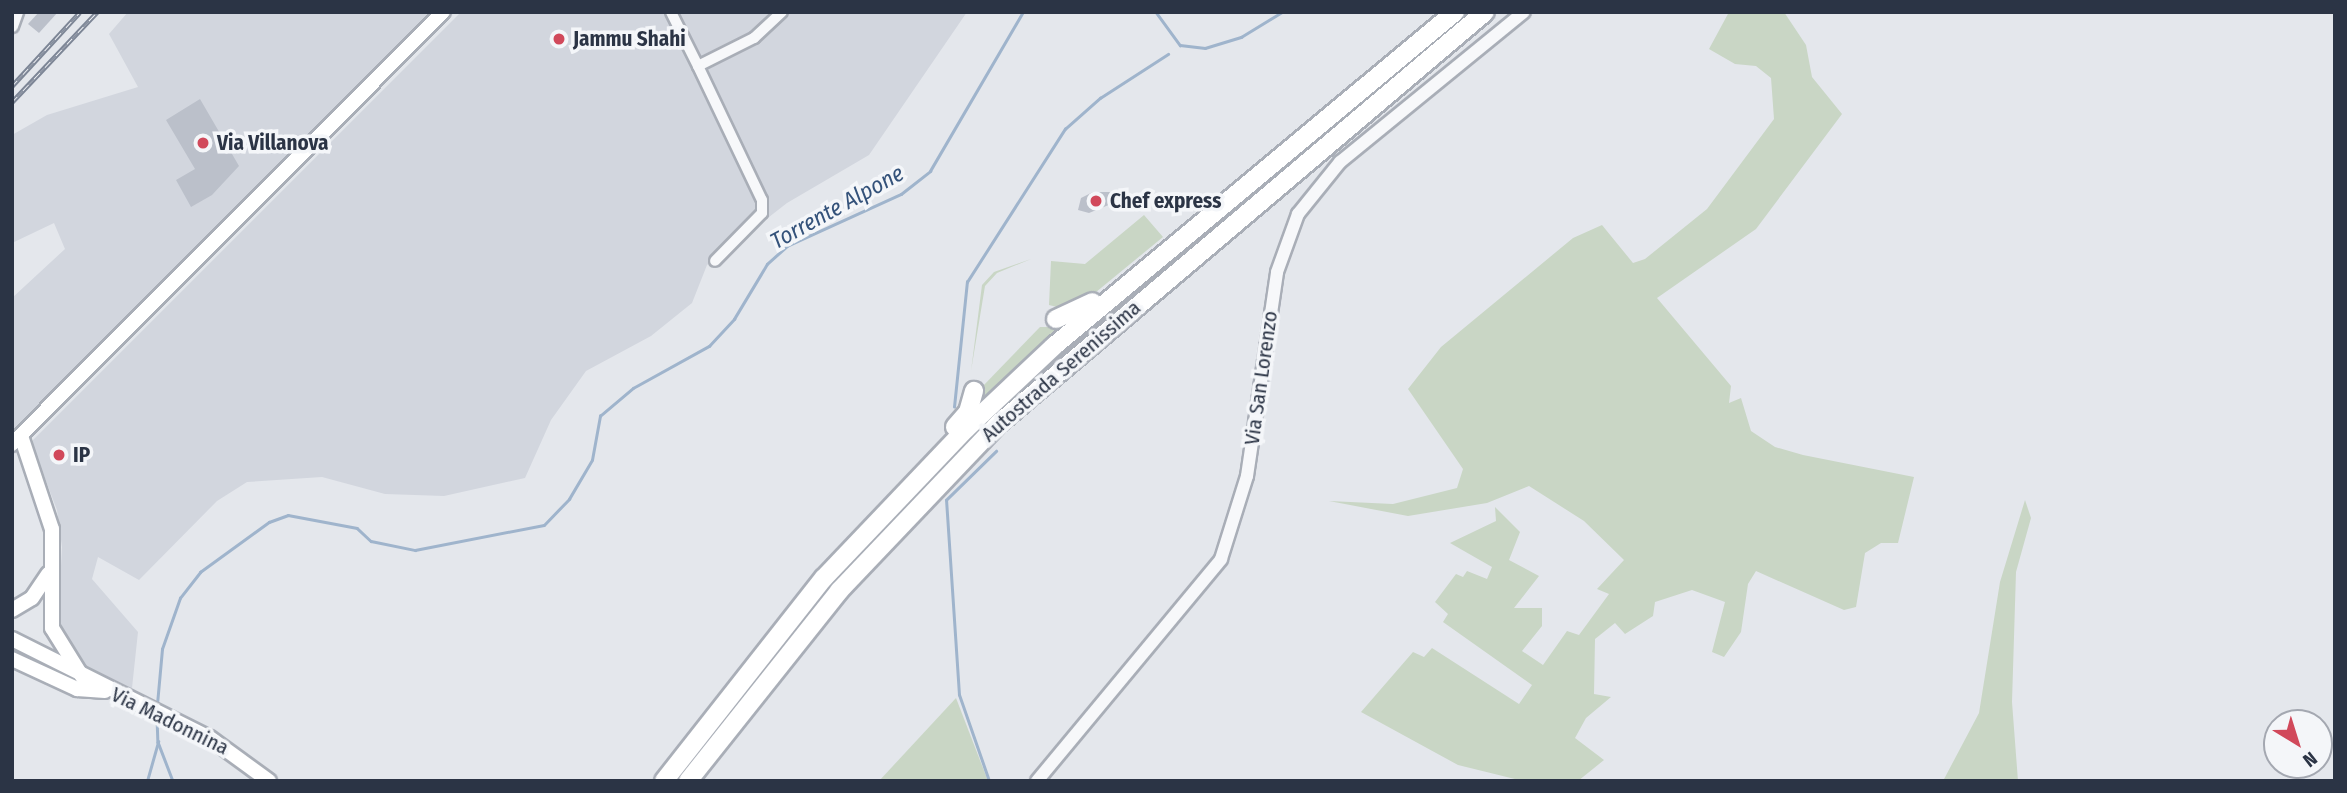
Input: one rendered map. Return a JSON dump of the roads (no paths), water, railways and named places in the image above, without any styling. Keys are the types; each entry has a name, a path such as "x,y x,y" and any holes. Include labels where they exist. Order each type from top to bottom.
{"highway":[{"name":"Autostrada Serenissima","path":"664,781 824,578 924,471 1054,346 1455,12"},
{"name":"Autostrada Serenissima","path":"688,781 839,591 997,425 1485,12"},
{"path":"1056,319 1074,315 1157,261"},
{"path":"924,471 968,412 974,391"}],"main road":[{"path":"83,678 52,628 49,573 51,529 17,440 443,12"},
{"path":"12,459 27,465"},
{"path":"12,610 32,598 49,573"},
{"path":"28,650 43,646 52,628"},
{"name":"Via Madonnina","path":"12,639 66,670 188,727 240,755 269,781"},
{"path":"12,659 76,689 108,691"}],"street":[{"path":"671,12 762,200 762,213 715,261"},
{"path":"698,66 754,38 782,12"},
{"name":"Via San Lorenzo","path":"1037,781 1221,559 1247,476 1277,272 1298,214 1340,162 1524,12"}],"waterway":[{"name":"Torrente Alpone","path":"157,704 162,649 180,598 200,572 269,522 288,515 357,528 371,541 415,550 544,525 569,499 592,460 600,416 633,388 709,346 734,319 767,264 787,246 901,194 930,171 1023,12"},
{"name":"Torrente Alpone","path":"1156,12 1180,45 1205,48 1241,37 1282,12"},
{"path":"954,407 967,282 1065,129 1100,98 1168,54"},
{"path":"989,781 959,695 946,500 996,451"},
{"name":"Torrente Alpone","path":"157,717 158,742 173,781"},
{"path":"147,781 158,742"}],"railway":[{"path":"12,86 80,12"},
{"path":"12,102 97,12"}],"place":[{"name":"Jammu Shahi","path":"559,39"},
{"name":"Via Villanova","path":"203,143"},
{"name":"Chef express","path":"1096,201"},
{"name":"IP","path":"59,455"}]}
